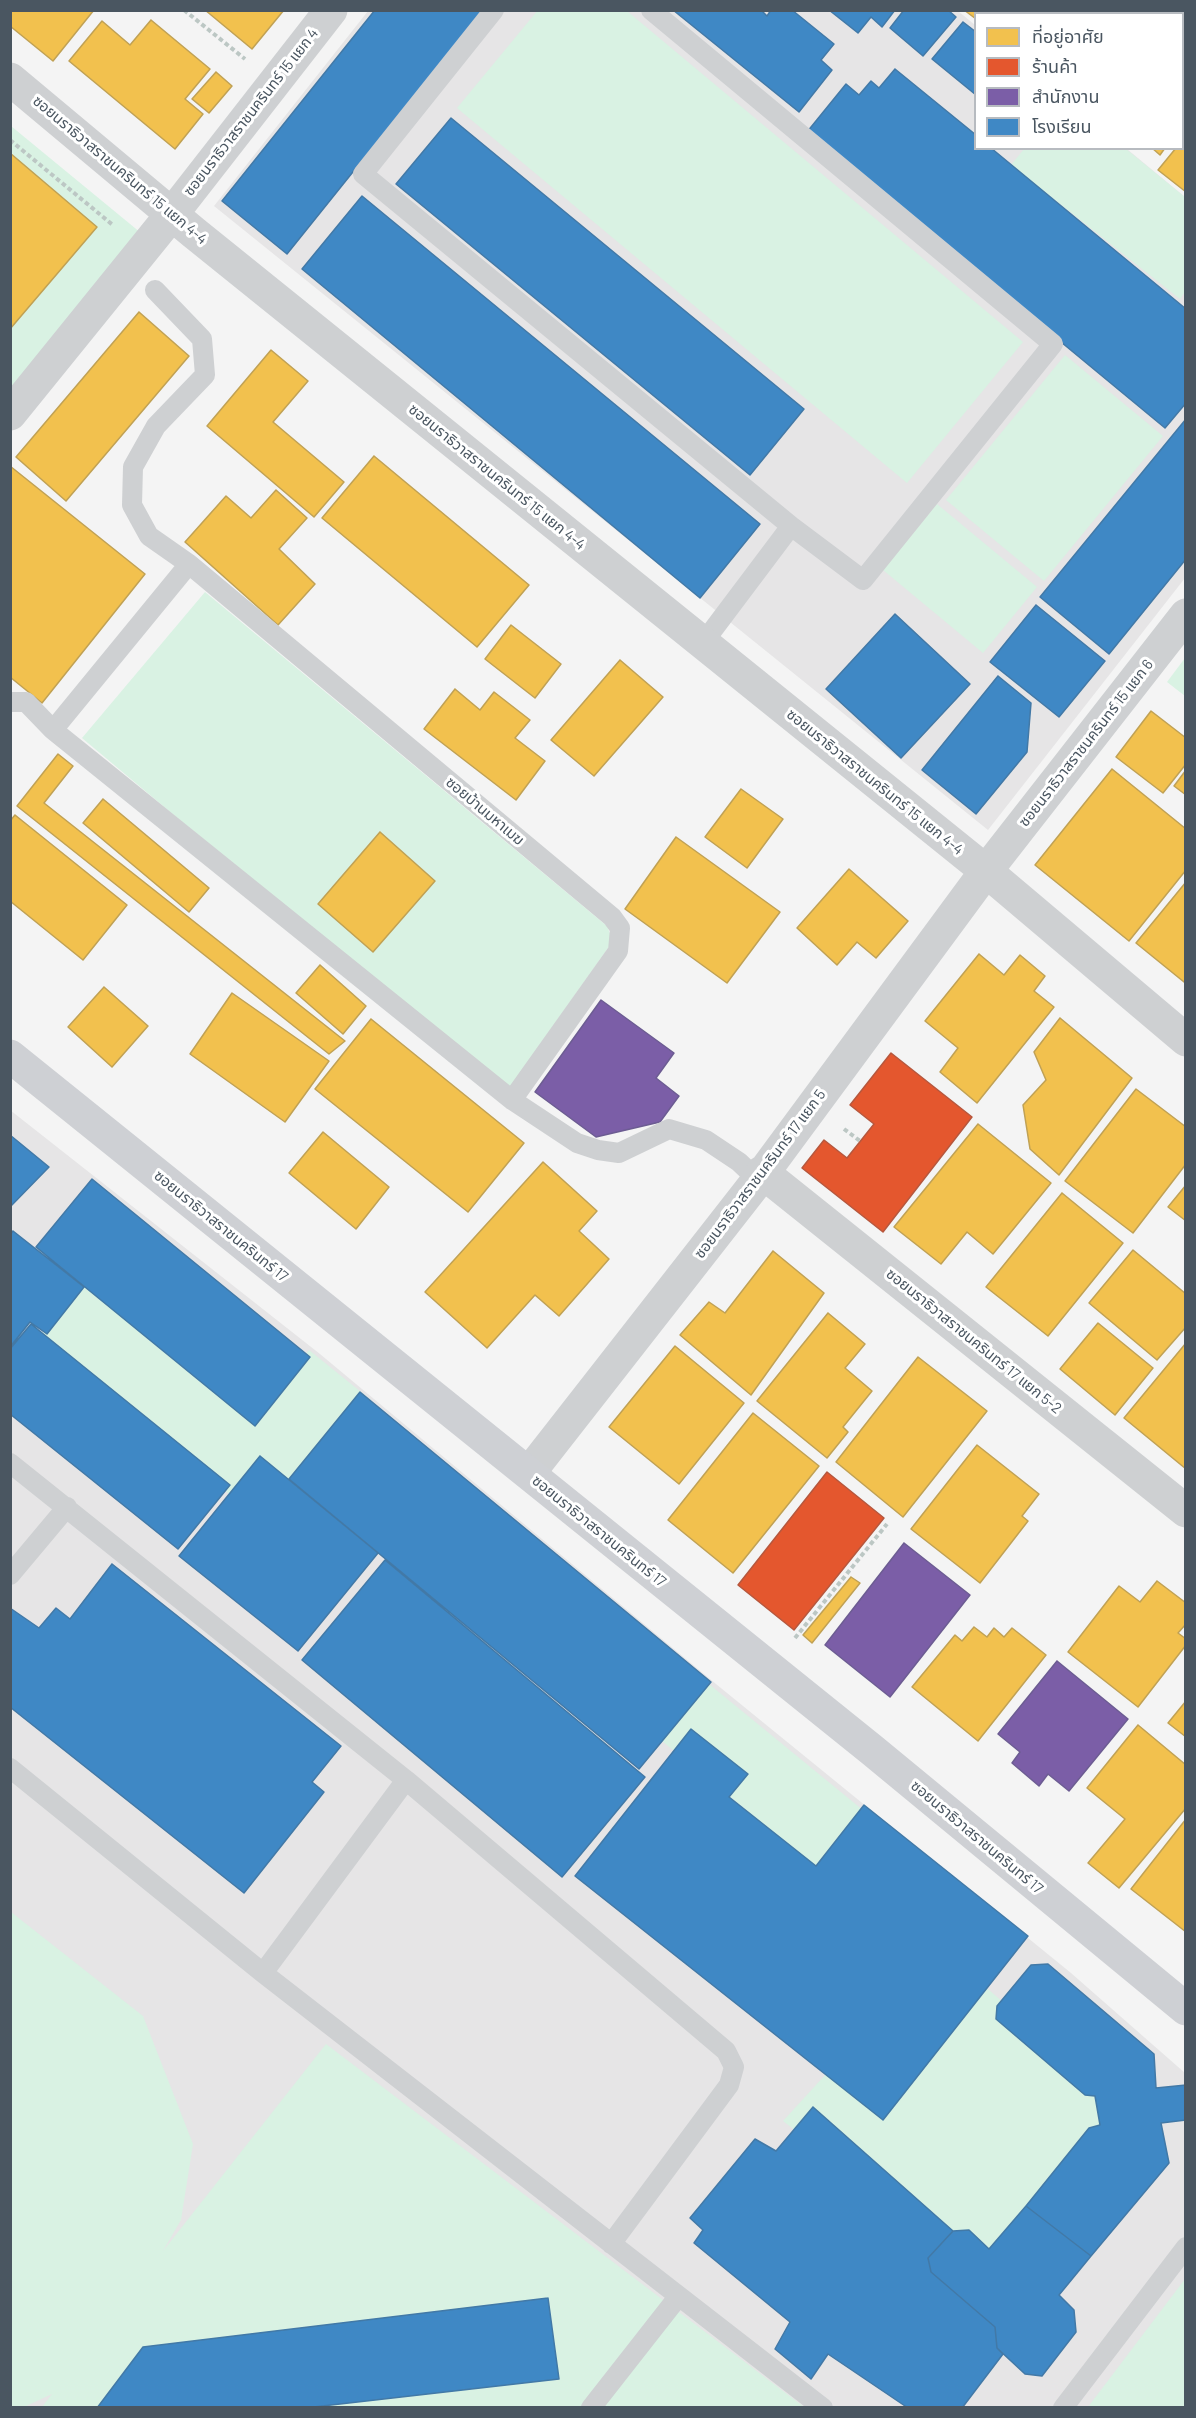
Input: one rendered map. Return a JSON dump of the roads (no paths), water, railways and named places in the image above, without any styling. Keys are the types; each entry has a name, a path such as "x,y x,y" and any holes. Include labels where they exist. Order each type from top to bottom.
{"street":[{"name":"ซอยนราธิวาสราชนครินทร์ 15 แยก 4","path":"10,414 172,214 331,10"},
{"name":"ซอยนราธิวาสราชนครินทร์ 15 แยก 4-4","path":"10,79 172,214 986,871 1185,1040"},
{"name":"ซอยนราธิวาสราชนครินทร์ 15 แยก 6","path":"986,871 1185,615"},
{"name":"ซอยนราธิวาสราชนครินทร์ 17 แยก 5","path":"529,1473 760,1176 986,871"},
{"name":"ซอยนราธิวาสราชนครินทร์ 17","path":"10,1056 872,1750 1185,2009"},
{"name":"ซอยนราธิวาสราชนครินทร์ 17 แยก 5-2","path":"760,1176 1185,1511"}],"lane":[{"path":"494,10 363,174 791,526 863,580 1053,344 651,10"},
{"name":"ซอยบ้านมหาเมฆ","path":"155,290 202,339 205,375 156,426 133,467 132,505 149,536 189,564 602,909 620,928 618,951 512,1100"},
{"path":"703,643 791,526"},
{"path":"53,730 189,564"},
{"path":"10,702 26,702 53,730 512,1100 577,1143 598,1150 619,1153 669,1129 706,1140 760,1176"},
{"path":"10,1463 406,1780 721,2046 732,2059 734,2073 729,2085 611,2244"},
{"path":"10,1575 67,1507"},
{"path":"10,1768 263,1973 823,2408"},
{"path":"263,1973 406,1780"},
{"path":"1064,2408 1185,2247"},
{"path":"591,2408 678,2297"}]}
